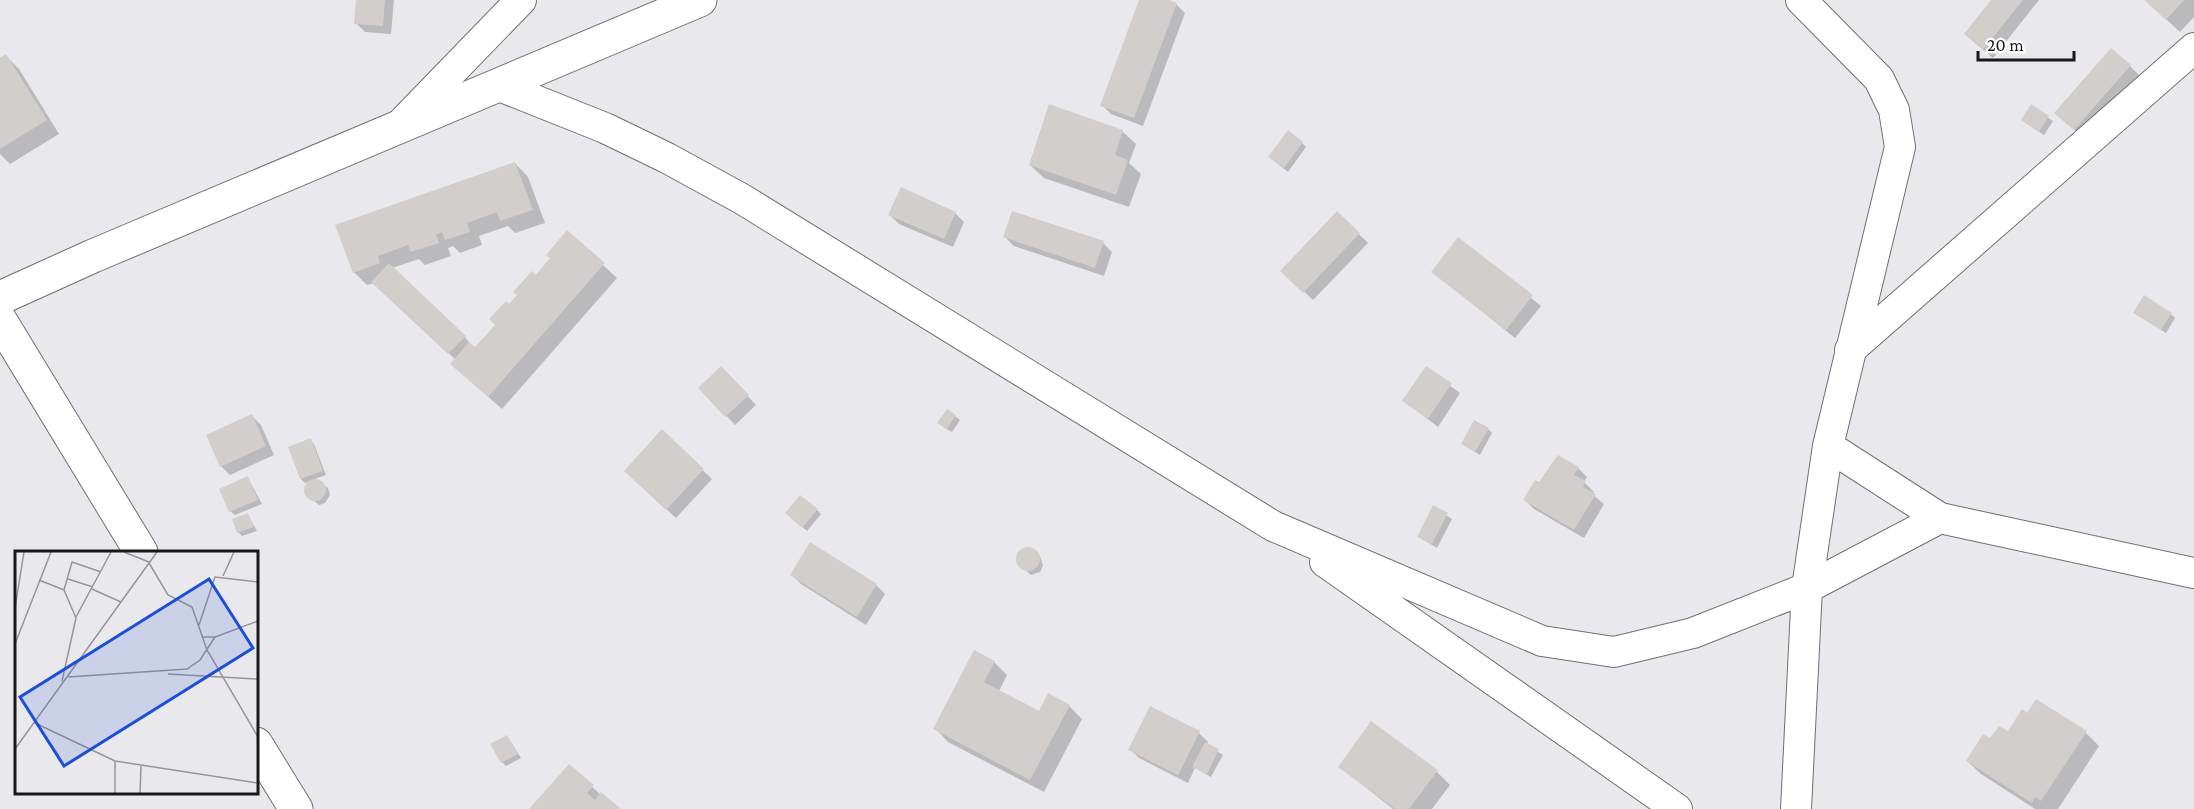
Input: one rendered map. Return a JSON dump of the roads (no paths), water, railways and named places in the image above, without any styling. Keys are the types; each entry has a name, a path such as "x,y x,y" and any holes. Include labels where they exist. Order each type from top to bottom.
{"main road":[{"path":"0,298 699,0"},
{"path":"0,320 140,551"},
{"path":"258,747 296,809"}],"street":[{"path":"399,126 521,0"},
{"path":"1796,809 1807,588 1828,446 1900,147 1894,110 1879,79 1801,0"},
{"path":"1850,350 2194,48"},
{"path":"497,85 605,128 667,158 742,199 1273,526 1677,809"},
{"path":"1828,446 1940,518 2194,573"},
{"path":"1273,526 1542,641 1614,652 1693,633 1807,588 1940,518"}]}
